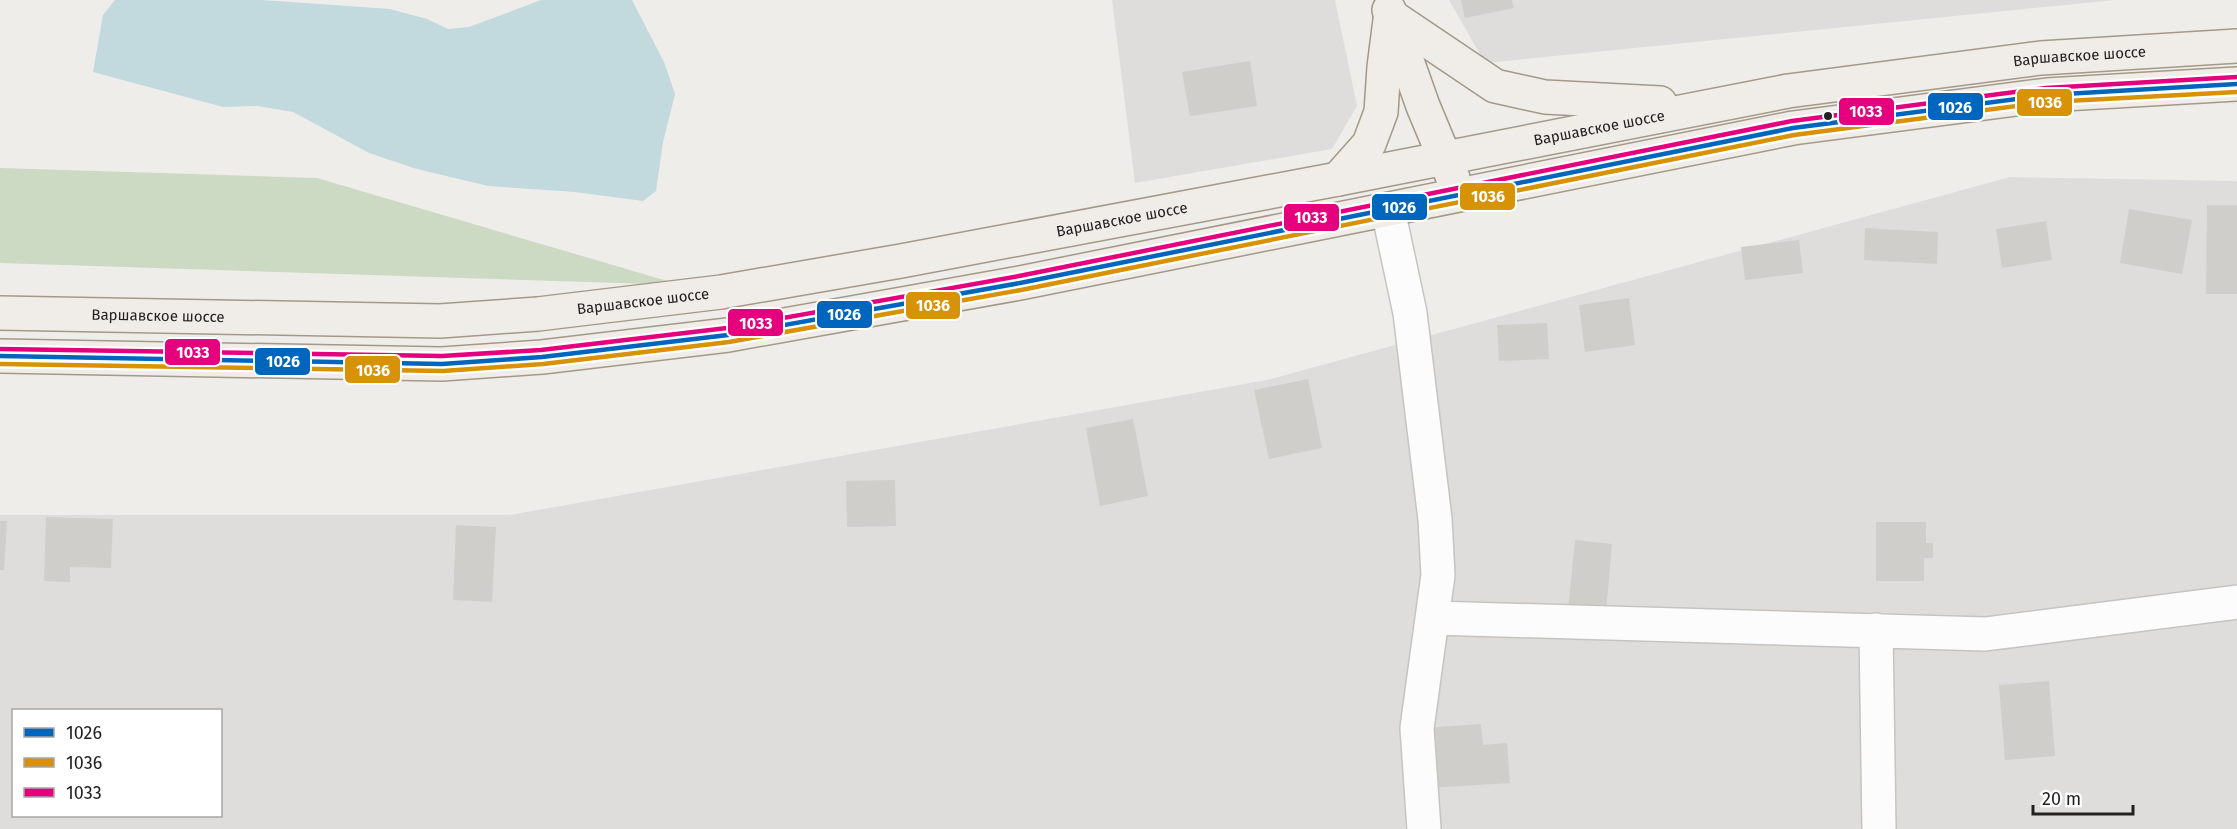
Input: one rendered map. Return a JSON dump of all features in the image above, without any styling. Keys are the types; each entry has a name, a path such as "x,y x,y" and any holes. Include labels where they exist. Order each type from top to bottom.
{"main road":[{"path":"1389,8 1495,86 1545,97 1709,106"},
{"path":"1389,8 1444,158 1462,196"},
{"path":"1338,179 1369,144 1381,112 1389,8"},
{"name":"Варшавское шоссе","path":"0,313 440,321 538,314 722,292 902,261 1824,85 2041,58 2237,46"},
{"path":"0,356 442,364 542,357 728,335 1031,281 1793,128 2047,95 2237,84"}],"street":[{"path":"1388,210 1410,313 1436,519 1438,575 1418,728 1424,829"},
{"path":"1434,618 1984,634 2237,602"},
{"path":"1876,630 1879,829"}],"shaded area":[{"path":"1112,0 1335,0 1357,106 1332,149 1135,183"},
{"path":"1449,0 2115,0 1485,63"},
{"path":"2010,177 2237,181 2237,829 0,829 0,515 510,515 1267,380"}],"green space":[{"path":"0,168 317,178 681,285 0,263"}],"water":[{"path":"115,0 262,0 390,9 427,19 448,29 469,27 541,0 632,0 664,62 675,94 663,142 656,191 643,201 575,192 488,186 417,169 369,153 293,112 258,106 223,107 93,72 103,15"}],"building":[{"path":"1461,0 1512,0 1514,8 1465,18"},
{"path":"1250,61 1257,106 1190,116 1182,72"},
{"path":"2207,205 2237,205 2237,294 2206,294"},
{"path":"2129,209 2192,220 2182,274 2120,263"},
{"path":"2046,221 2052,260 2002,268 1996,229"},
{"path":"1865,228 1938,232 1937,264 1864,260"},
{"path":"1799,240 1803,273 1745,280 1741,247"},
{"path":"1629,298 1635,345 1585,352 1579,305"},
{"path":"1547,323 1549,359 1499,361 1497,325"},
{"path":"1308,379 1322,448 1269,459 1254,390"},
{"path":"1133,419 1148,496 1100,506 1086,428"},
{"path":"895,480 896,526 847,527 846,481"},
{"path":"46,517 113,519 111,568 70,567 70,582 44,581"},
{"path":"0,521 7,521 4,570 0,570"},
{"path":"1876,522 1926,522 1926,543 1933,543 1933,558 1924,558 1924,581 1876,581"},
{"path":"456,525 496,527 492,602 453,600"},
{"path":"1575,540 1612,544 1606,613 1568,610"},
{"path":"2049,681 2055,756 2005,760 1999,685"},
{"path":"1481,724 1483,745 1507,743 1510,783 1429,788 1424,728"}],"transit line":[{"name":"1033","path":"0,349 442,356 541,350 727,328 1019,276 1792,121 2046,88 2237,77"},
{"name":"1026","path":"0,356 442,364 542,357 728,335 1020,283 1793,128 2047,95 2237,84"},
{"name":"1036","path":"0,364 443,371 543,364 729,342 1021,290 1794,135 2048,102 2237,92"}]}
